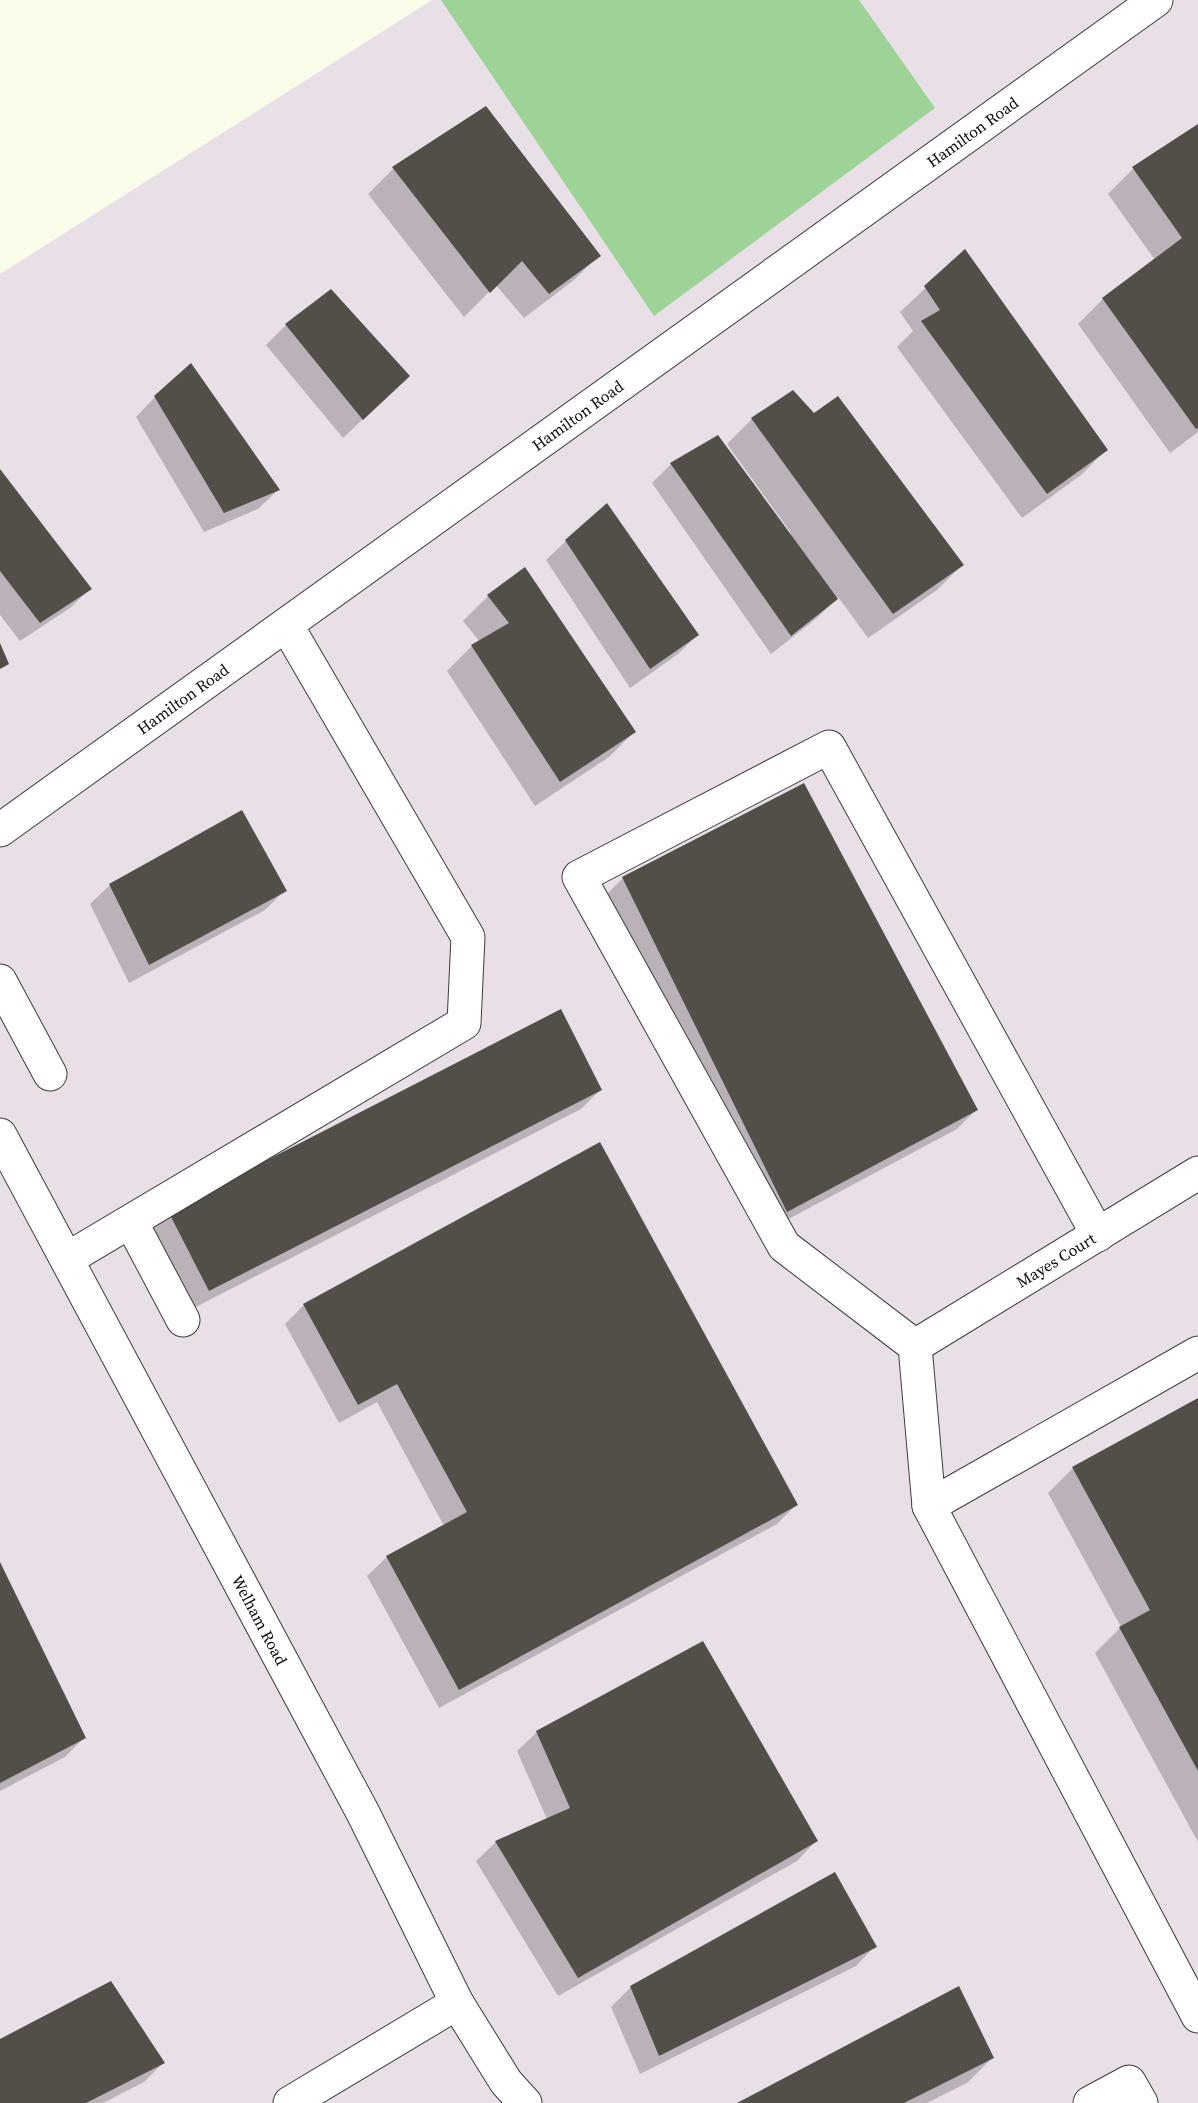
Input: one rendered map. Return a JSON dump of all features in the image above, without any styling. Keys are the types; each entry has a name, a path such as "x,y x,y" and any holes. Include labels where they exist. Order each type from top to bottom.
{"street":[{"name":"Hamilton Road","path":"0,831 1156,0"},
{"path":"67,1259 464,1023 468,937 287,626"},
{"path":"1098,1234 829,747 579,877 784,1246 915,1346 929,1506 1198,2016"},
{"path":"0,981 8,1013 50,1074"},
{"name":"Welham Road","path":"0,1135 363,1813 457,2003 506,2082 525,2103"},
{"name":"Mayes Court","path":"915,1346 1198,1173"},
{"path":"131,1222 183,1320"},
{"path":"929,1506 1198,1353"},
{"path":"290,2103 457,2003"},
{"path":"1090,2103 1129,2082 1141,2103"}],"shaded area":[{"path":"432,0 1198,0 1198,2103 0,2103 0,274"}],"green space":[{"path":"441,0 859,0 935,108 654,316"}],"building":[{"path":"486,106 601,256 549,294 522,261 490,293 392,167"},
{"path":"1198,124 1198,428 1196,429 1102,298 1182,238 1132,167"},
{"path":"965,249 1108,450 1047,494 921,321 940,310 924,286"},
{"path":"331,289 410,376 363,420 285,324"},
{"path":"191,363 280,490 224,513 154,396"},
{"path":"793,390 814,413 838,396 964,565 893,614 751,418"},
{"path":"718,435 838,599 791,636 670,463"},
{"path":"0,469 92,589 40,623 0,571"},
{"path":"607,503 699,635 650,669 565,540"},
{"path":"525,567 636,732 560,782 471,645 509,623 487,595"},
{"path":"0,643 9,664 0,669"},
{"path":"804,783 978,1110 787,1212 622,877"},
{"path":"242,810 287,891 149,965 109,884"},
{"path":"561,1009 602,1090 209,1291 168,1211"},
{"path":"600,1142 798,1505 459,1690 386,1556 467,1512 397,1384 358,1405 303,1304"},
{"path":"1198,1398 1198,1771 1119,1627 1150,1610 1072,1467"},
{"path":"0,1562 86,1738 0,1783"},
{"path":"703,1641 818,1841 578,1978 495,1841 570,1808 536,1731"},
{"path":"835,1872 877,1947 659,2056 630,1986"},
{"path":"111,1981 165,2063 86,2103 0,2103 0,2039"},
{"path":"959,1986 994,2058 904,2103 737,2103"}]}
